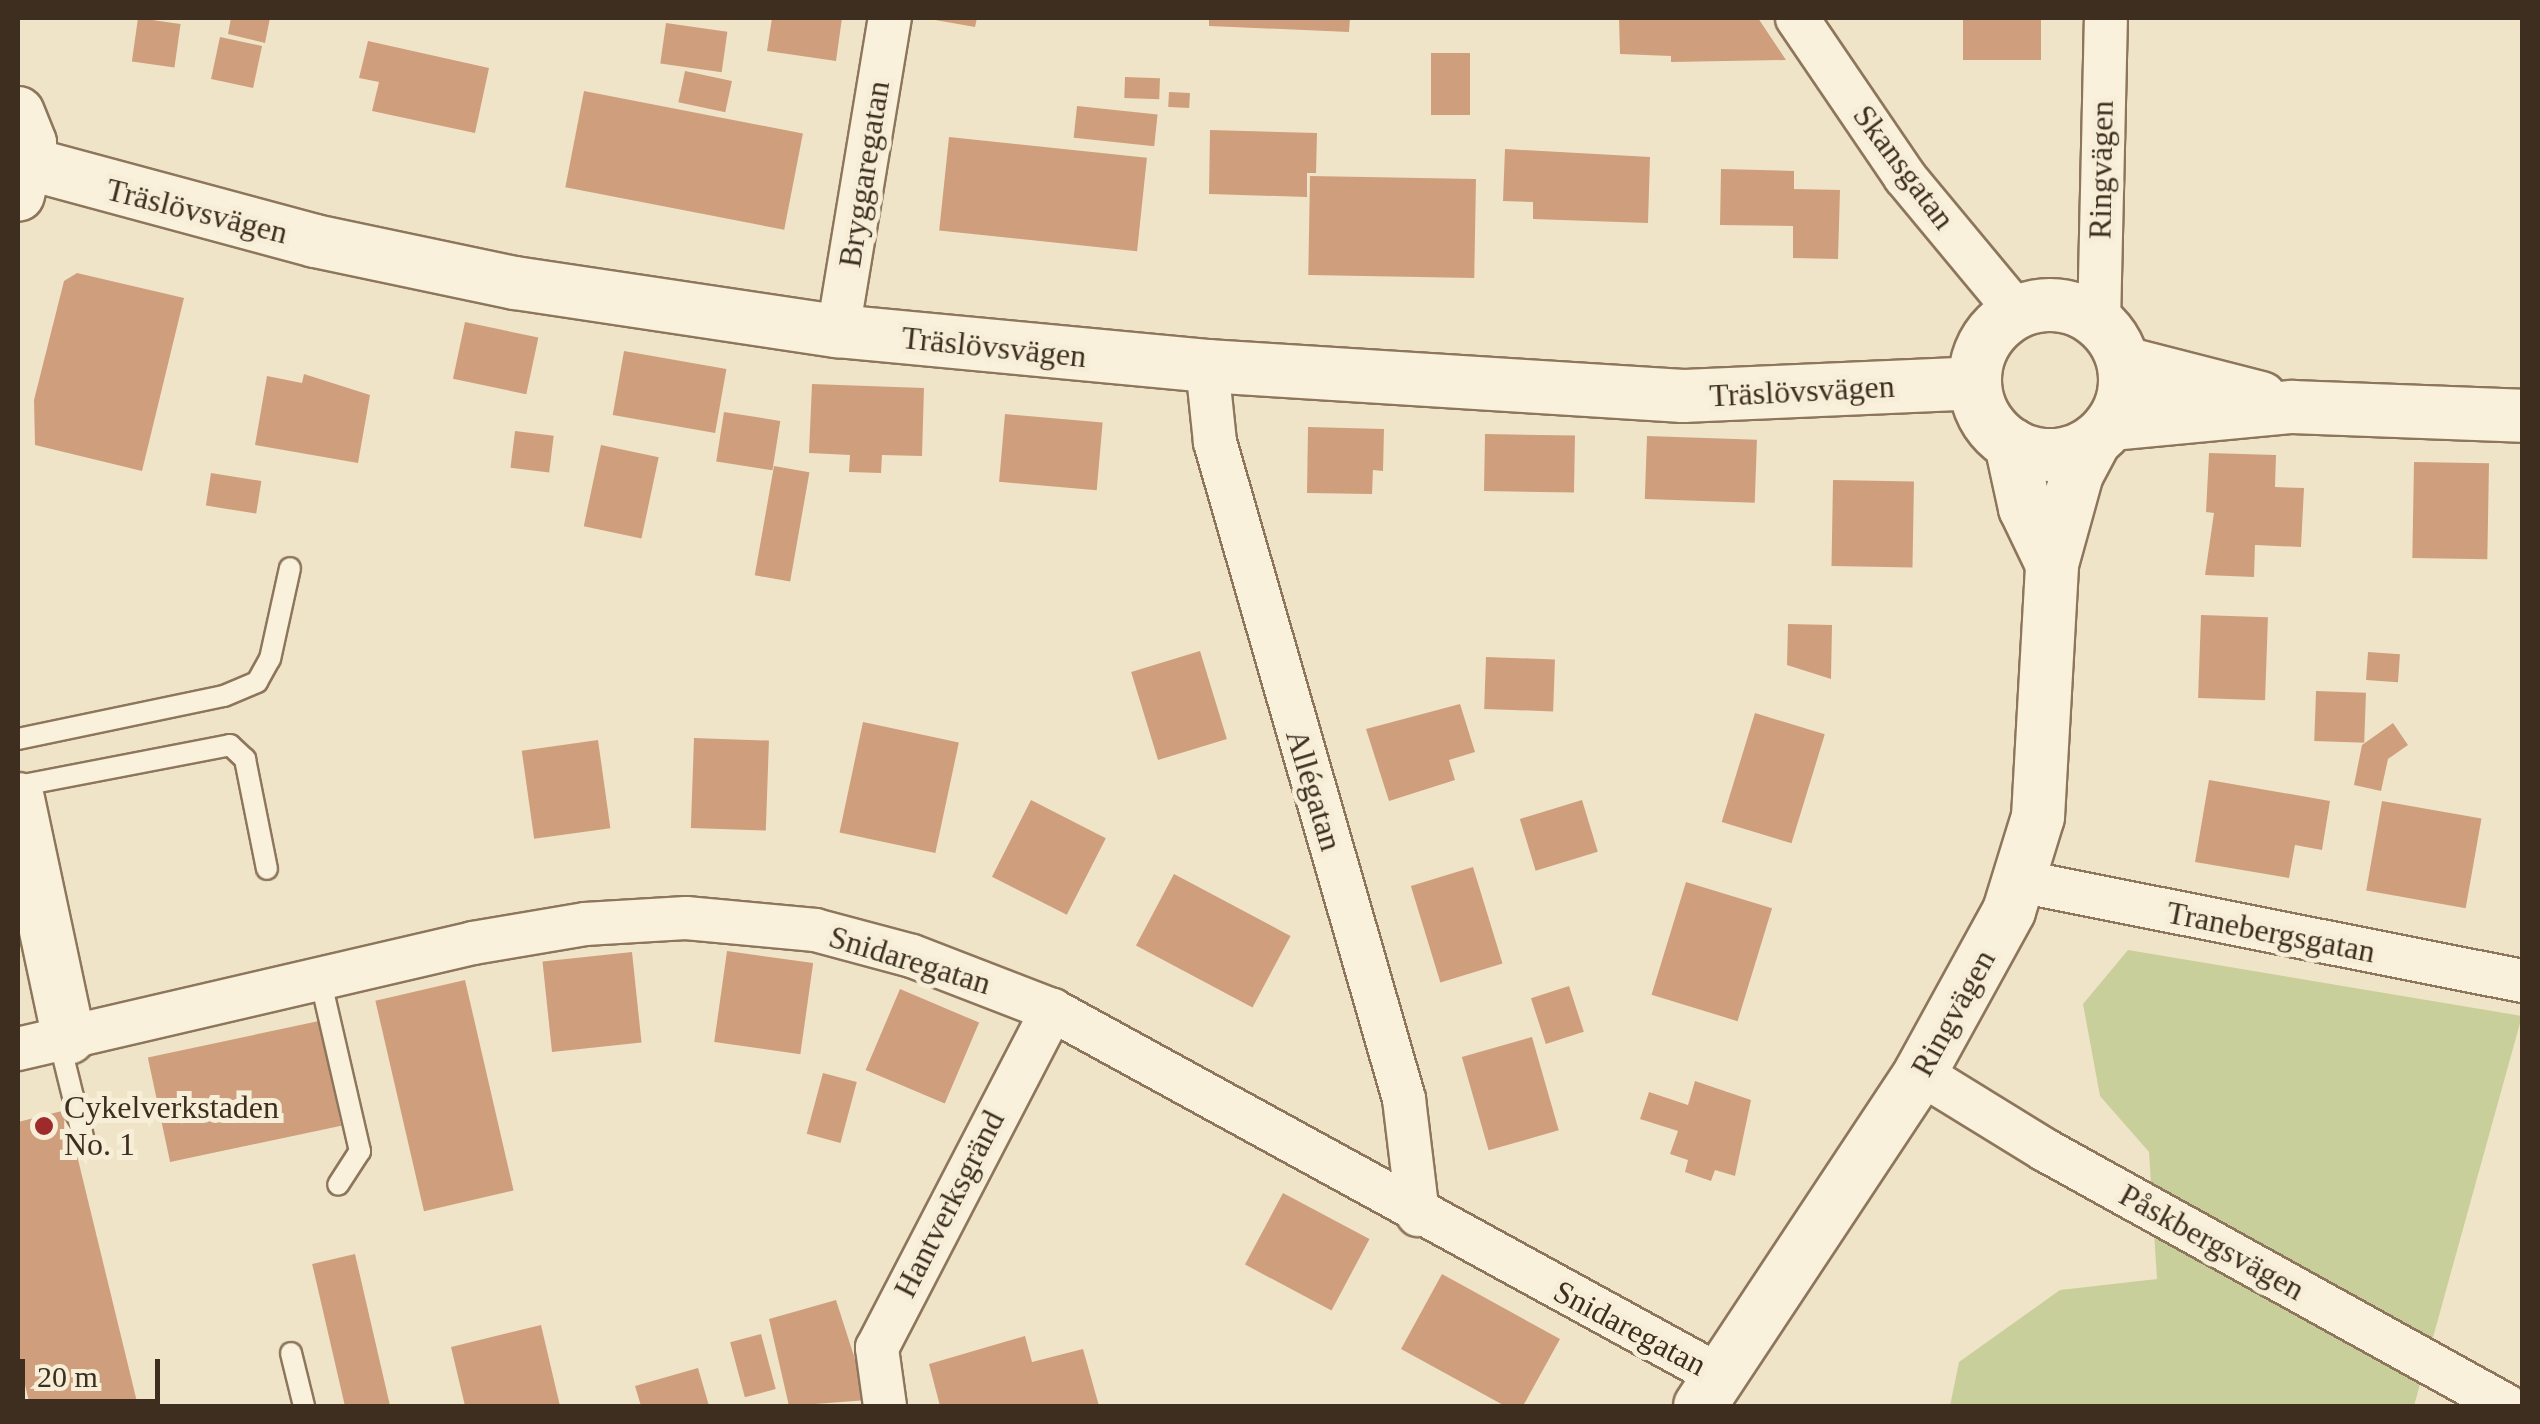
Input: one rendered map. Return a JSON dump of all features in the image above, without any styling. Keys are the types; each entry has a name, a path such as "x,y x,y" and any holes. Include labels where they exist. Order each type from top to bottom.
{"street":[{"name":"Bryggaregatan","path":"838,331 890,18"},
{"name":"Skansgatan","path":"1797,18 1905,177 2017,312"},
{"name":"Ringvägen","path":"2106,18 2111,343"},
{"path":"18,113 24,179"},
{"name":"Träslövsvägen","path":"24,179 515,282 838,331 1207,366 1682,396 1975,383"},
{"path":"2292,407 2111,343 2068,307 2017,312 1986,341 1975,383 1989,424 2011,444 2061,454 2103,432 2292,407 2522,416"},
{"path":"2103,432 2124,395 2111,343"},
{"name":"Allégatan","path":"1207,366 1215,442 1404,1099 1418,1215"},
{"name":"Ringvägen","path":"1710,1391 1920,1073 1986,958 2019,882 2044,765 2052,564 2077,474 2103,432"},
{"name":"Ringvägen","path":"2011,444 2025,508 2052,564"},
{"path":"18,800 64,1039"},
{"name":"Tranebergsgatan","path":"2019,882 2522,981"},
{"name":"Snidaregatan","path":"18,1048 503,936 686,918 815,930 962,973 1052,1010 1418,1215 1710,1391"},
{"name":"Hantverksgränd","path":"886,1406 877,1348 1052,1010"},
{"name":"Påskbergsvägen","path":"1920,1073 2046,1150 2507,1406"}],"lane":[{"path":"18,739 224,696 257,682 270,659 290,568"},
{"path":"18,786 230,745 245,760 267,869"},
{"path":"320,978 360,1150 338,1185"},
{"path":"64,1039 83,1137"},
{"path":"292,1353 304,1406"}],"green space":[{"path":"2128,950 2522,1016 2414,1406 1950,1406 1959,1362 2060,1290 2157,1279 2149,1152 2100,1096 2083,1004"}],"building":[{"path":"138,18 181,24 174,68 132,62"},
{"path":"231,18 270,18 265,43 228,34"},
{"path":"772,18 842,18 836,61 767,51"},
{"path":"924,18 977,18 975,27"},
{"path":"1209,18 1350,18 1349,32 1209,26"},
{"path":"1619,18 1758,18 1786,60 1671,62 1671,56 1620,54"},
{"path":"1963,18 2041,18 2041,60 1963,60"},
{"path":"666,23 727,32 722,72 660,64"},
{"path":"220,37 262,46 253,88 211,79"},
{"path":"368,41 489,68 475,133 372,111 379,82 359,78"},
{"path":"1431,53 1470,53 1470,115 1431,115"},
{"path":"685,71 732,81 725,112 678,102"},
{"path":"1125,77 1160,78 1159,99 1124,98"},
{"path":"584,91 803,134 784,230 565,187"},
{"path":"1169,92 1190,93 1189,108 1168,107"},
{"path":"1077,106 1158,114 1154,146 1074,138"},
{"path":"1210,130 1317,133 1316,173 1307,173 1307,197 1209,194"},
{"path":"949,137 1147,158 1137,251 939,230"},
{"path":"1505,149 1650,157 1648,223 1533,219 1533,202 1503,201"},
{"path":"1721,169 1794,171 1794,189 1840,190 1838,259 1793,258 1793,226 1720,225"},
{"path":"1310,176 1476,179 1474,278 1308,275"},
{"path":"77,273 184,298 142,471 35,445 34,400 64,281"},
{"path":"465,322 538,338 526,394 453,379"},
{"path":"624,351 726,369 715,433 613,415"},
{"path":"304,374 370,395 358,463 255,445 267,376 302,383"},
{"path":"812,384 924,388 922,456 882,455 881,473 849,472 850,455 809,453"},
{"path":"724,412 780,421 772,470 716,461"},
{"path":"1005,414 1103,423 1097,490 999,482"},
{"path":"1308,427 1384,429 1383,471 1373,470 1372,494 1307,493"},
{"path":"515,431 554,436 549,472 510,468"},
{"path":"1485,434 1575,436 1574,493 1484,491"},
{"path":"1647,436 1757,440 1755,503 1645,499"},
{"path":"601,445 659,457 641,538 584,526"},
{"path":"2209,453 2276,455 2275,487 2304,488 2301,547 2255,545 2254,577 2205,575 2214,513 2206,512"},
{"path":"2414,462 2489,463 2487,559 2412,558"},
{"path":"774,466 809,472 790,582 755,575"},
{"path":"211,473 261,481 256,514 206,506"},
{"path":"1833,480 1914,481 1912,567 1831,566"},
{"path":"2201,615 2268,617 2265,700 2198,698"},
{"path":"1788,624 1832,625 1831,679 1787,665"},
{"path":"1200,651 1227,739 1158,760 1131,672"},
{"path":"2368,652 2400,654 2398,682 2366,680"},
{"path":"1486,657 1555,659 1553,711 1484,709"},
{"path":"2316,691 2366,693 2364,743 2314,741"},
{"path":"1460,704 1475,752 1449,760 1455,780 1389,801 1366,729"},
{"path":"1755,713 1825,734 1791,843 1722,822"},
{"path":"863,722 959,742 935,853 840,833"},
{"path":"2393,723 2408,745 2388,759 2381,791 2354,785 2362,745"},
{"path":"694,738 769,741 766,831 691,828"},
{"path":"598,740 610,828 534,839 522,751"},
{"path":"2209,780 2330,801 2322,850 2295,845 2289,878 2195,862"},
{"path":"1031,800 1106,838 1067,915 992,877"},
{"path":"1582,800 1598,852 1536,871 1520,819"},
{"path":"2382,801 2481,819 2466,908 2366,891"},
{"path":"1473,867 1503,964 1440,983 1411,886"},
{"path":"1174,874 1291,936 1253,1007 1136,946"},
{"path":"1686,882 1772,908 1738,1021 1652,995"},
{"path":"727,951 813,963 800,1054 714,1042"},
{"path":"632,952 642,1043 552,1052 542,961"},
{"path":"465,980 514,1190 424,1211 375,1001"},
{"path":"1569,986 1584,1032 1546,1044 1531,998"},
{"path":"900,989 979,1023 945,1104 866,1070"},
{"path":"319,1021 341,1126 170,1162 148,1057"},
{"path":"1532,1037 1559,1130 1489,1150 1462,1057"},
{"path":"823,1073 857,1082 841,1143 807,1134"},
{"path":"1695,1081 1751,1100 1735,1176 1715,1170 1711,1181 1685,1172 1688,1160 1670,1154 1678,1131 1640,1119 1649,1092 1688,1105"},
{"path":"66,1110 138,1406 30,1406 18,1355 18,1122"},
{"path":"1283,1193 1370,1239 1332,1311 1245,1265"},
{"path":"355,1254 390,1406 345,1406 312,1264"},
{"path":"1442,1274 1560,1339 1523,1406 1505,1406 1401,1349"},
{"path":"836,1300 868,1400 789,1406 769,1319"},
{"path":"541,1325 560,1406 465,1406 451,1347"},
{"path":"761,1334 776,1389 745,1397 730,1342"},
{"path":"1025,1336 1032,1362 1083,1349 1099,1406 940,1406 929,1364"},
{"path":"698,1368 709,1406 641,1406 635,1386"}],"place":[{"name":"Cykelverkstaden No. 1","path":"44,1126"}]}
